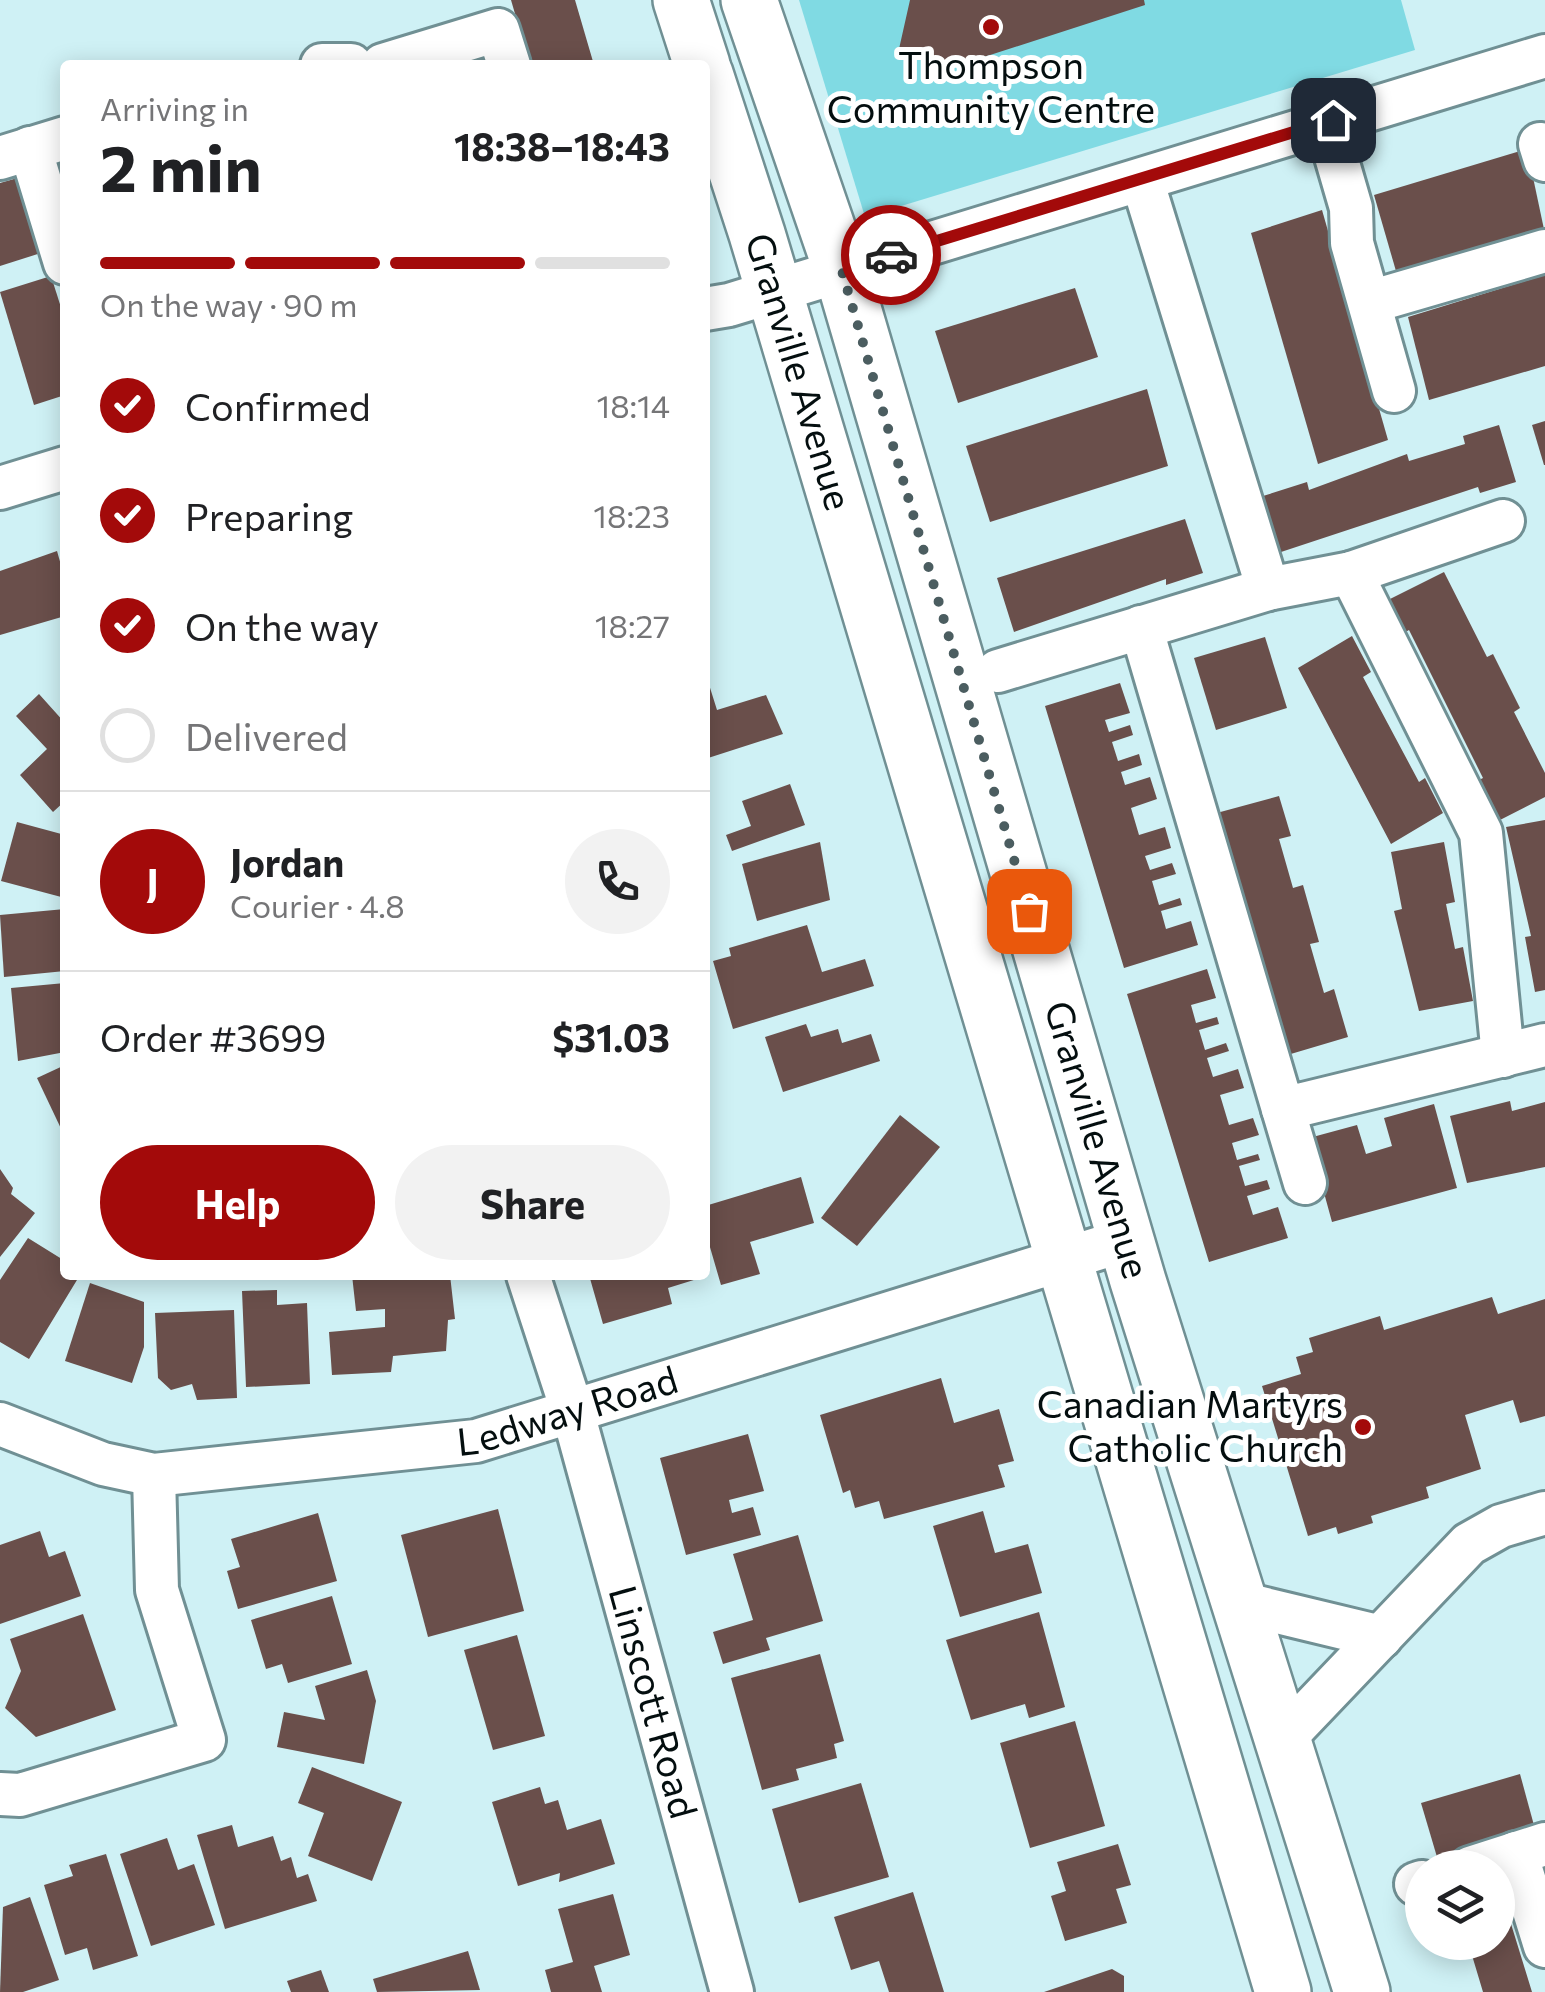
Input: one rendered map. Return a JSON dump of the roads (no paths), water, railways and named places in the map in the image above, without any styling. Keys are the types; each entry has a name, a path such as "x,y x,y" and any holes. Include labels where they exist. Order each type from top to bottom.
{"main road":[{"path":"681,0 700,60"},
{"name":"Granville Avenue","path":"749,0 842,271 1126,1240 1362,1992"},
{"name":"Granville Avenue","path":"710,90 1283,1992"}],"street":[{"path":"400,60 498,30 507,60"},
{"path":"710,307 774,292 1545,56"},
{"path":"1326,122 1351,208 1352,243 1394,391"},
{"path":"32,148 60,246"},
{"path":"1142,180 1268,589"},
{"path":"1370,302 1545,251"},
{"path":"0,488 60,470"},
{"path":"998,670 1268,589 1351,573 1503,522"},
{"path":"1351,573 1482,833 1503,1056"},
{"path":"1141,627 1306,1183"},
{"path":"1283,1109 1545,1045"},
{"name":"Ledway Road","path":"0,1424 103,1464 154,1475 476,1441 1126,1240"},
{"name":"Linscott Road","path":"530,1280 573,1412 732,1992"},
{"path":"0,1794 20,1795 204,1740 157,1590 154,1475"},
{"path":"1284,1738 1469,1544 1502,1526 1545,1513"},
{"path":"1240,1603 1370,1647"},
{"path":"1530,1849 1545,1946"}],"place":[{"name":"Thompson Community Centre","path":"991,27"},
{"name":"Canadian Martyrs Catholic Church","path":"1363,1427"}]}
